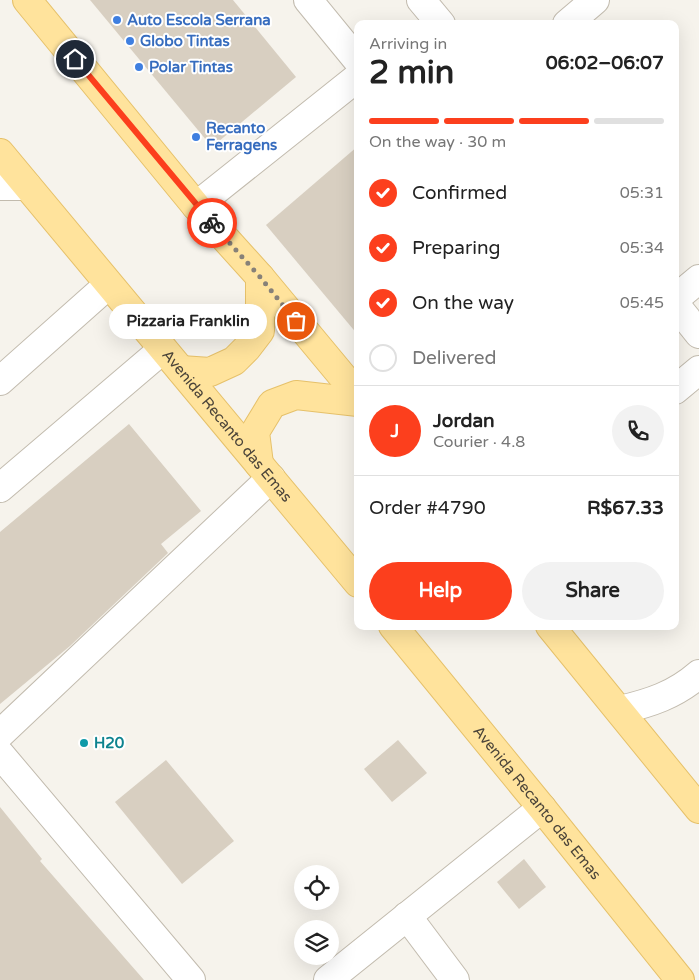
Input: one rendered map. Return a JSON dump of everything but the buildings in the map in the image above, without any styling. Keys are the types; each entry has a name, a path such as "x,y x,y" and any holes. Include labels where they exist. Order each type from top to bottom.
{"main road":[{"path":"27,0 196,206 260,277 354,390"},
{"name":"Avenida Recanto das Emas","path":"0,153 354,579"},
{"path":"181,370 210,372 234,361 247,348 260,331 260,277"},
{"path":"265,471 255,432 272,404 296,395 354,402"},
{"name":"Avenida Recanto das Emas","path":"396,630 680,980"},
{"path":"553,630 699,809"}],"street":[{"path":"308,0 354,56"},
{"path":"572,20 595,0"},
{"path":"196,206 354,80"},
{"path":"0,186 27,186"},
{"path":"679,296 699,279"},
{"path":"0,381 108,285"},
{"path":"679,309 699,334"},
{"path":"0,488 162,350"},
{"path":"679,387 699,370"},
{"path":"0,734 265,471"},
{"path":"620,710 652,702 675,692 699,674"},
{"path":"0,754 191,980"},
{"path":"328,980 542,808"},
{"path":"407,916 455,980"}],"way so far":[{"path":"212,223 296,321"}],"place":[{"name":"Auto Escola Serrana","path":"117,20"},
{"name":"Globo Tintas","path":"130,41"},
{"name":"Polar Tintas","path":"139,67"},
{"name":"Recanto Ferragens","path":"196,137"},
{"name":"Pizzaria Franklin","path":"296,321"},
{"name":"H20","path":"84,743"}],"route":[{"path":"75,59 212,223"}]}
